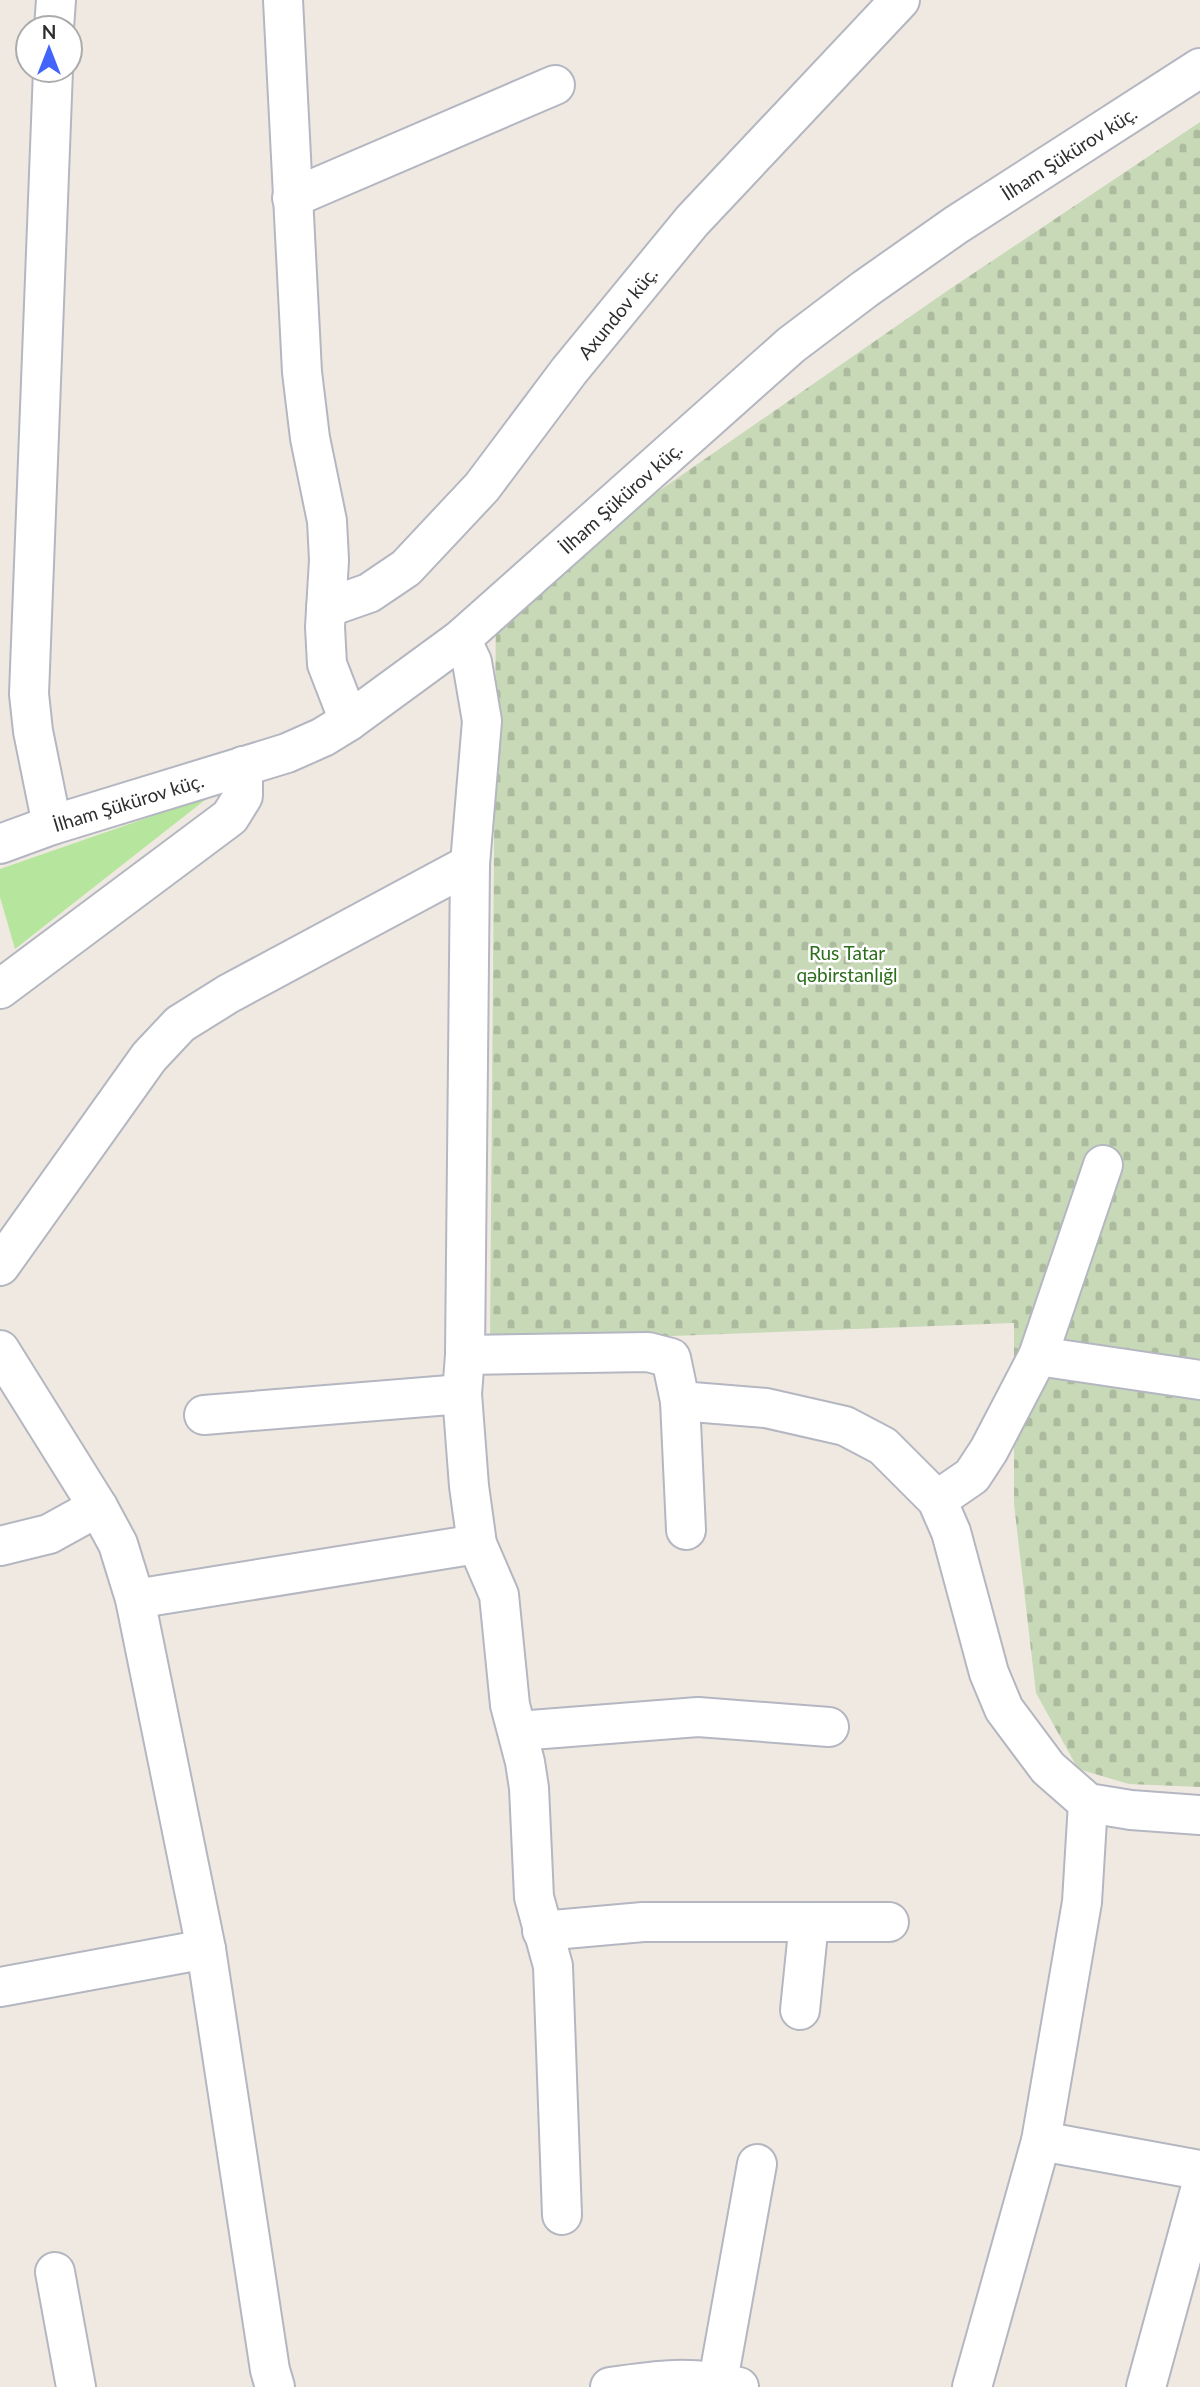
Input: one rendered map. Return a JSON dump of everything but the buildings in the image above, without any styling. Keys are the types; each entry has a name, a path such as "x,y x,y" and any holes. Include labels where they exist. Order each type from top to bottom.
{"street":[{"path":"283,0 302,372 310,438 327,521 327,664 349,721"},
{"name":"Axundov küç.","path":"326,608 369,593 406,568 473,497 569,371 692,221 900,0"},
{"name":"İlham Şükürov küç.","path":"0,844 52,825 287,753 323,737 349,721 461,639 791,345 956,225 1200,68"},
{"path":"52,84 29,694 33,731 52,825"},
{"path":"292,198 555,85"},
{"path":"461,639 472,662 482,720 470,864 465,1355 462,1394 469,1486 477,1544 499,1595 510,1705 529,1788 534,1897 553,1966 562,2215"},
{"path":"0,989 230,817 243,796 243,766"},
{"path":"0,1266 149,1057 180,1024 228,994 470,864"},
{"path":"937,1500 972,1476 989,1450 1038,1356 1103,1165"},
{"path":"0,1350 98,1507 118,1544 135,1599 206,1949 270,2370 275,2387"},
{"path":"465,1355 648,1352 671,1358 680,1401 686,1530"},
{"path":"1038,1356 1200,1380"},
{"path":"204,1415 462,1394"},
{"path":"680,1401 766,1408 845,1426 883,1446 937,1500 951,1531 989,1673 1004,1709 1048,1768 1088,1803 1131,1810 1200,1815"},
{"path":"0,1546 49,1534 98,1507"},
{"path":"135,1599 477,1544"},
{"path":"518,1731 698,1717 829,1727"},
{"path":"972,2387 1041,2141 1082,1902 1088,1803"},
{"path":"542,1931 643,1922 889,1922"},
{"path":"800,2010 809,1922"},
{"path":"0,1987 206,1949"},
{"path":"1041,2141 1200,2170"},
{"path":"610,2387 669,2378 729,2384 757,2164"},
{"path":"1146,2387 1200,2190"},
{"path":"55,2272 76,2387"}],"green space":[{"name":"Rus Tatar qəbirstanlığl","path":"1200,122 1200,1787 1129,1784 1078,1769 1036,1693 1014,1504 1014,1323 490,1343 496,604 947,291"},
{"path":"210,796 15,949 0,897 0,869"}]}
